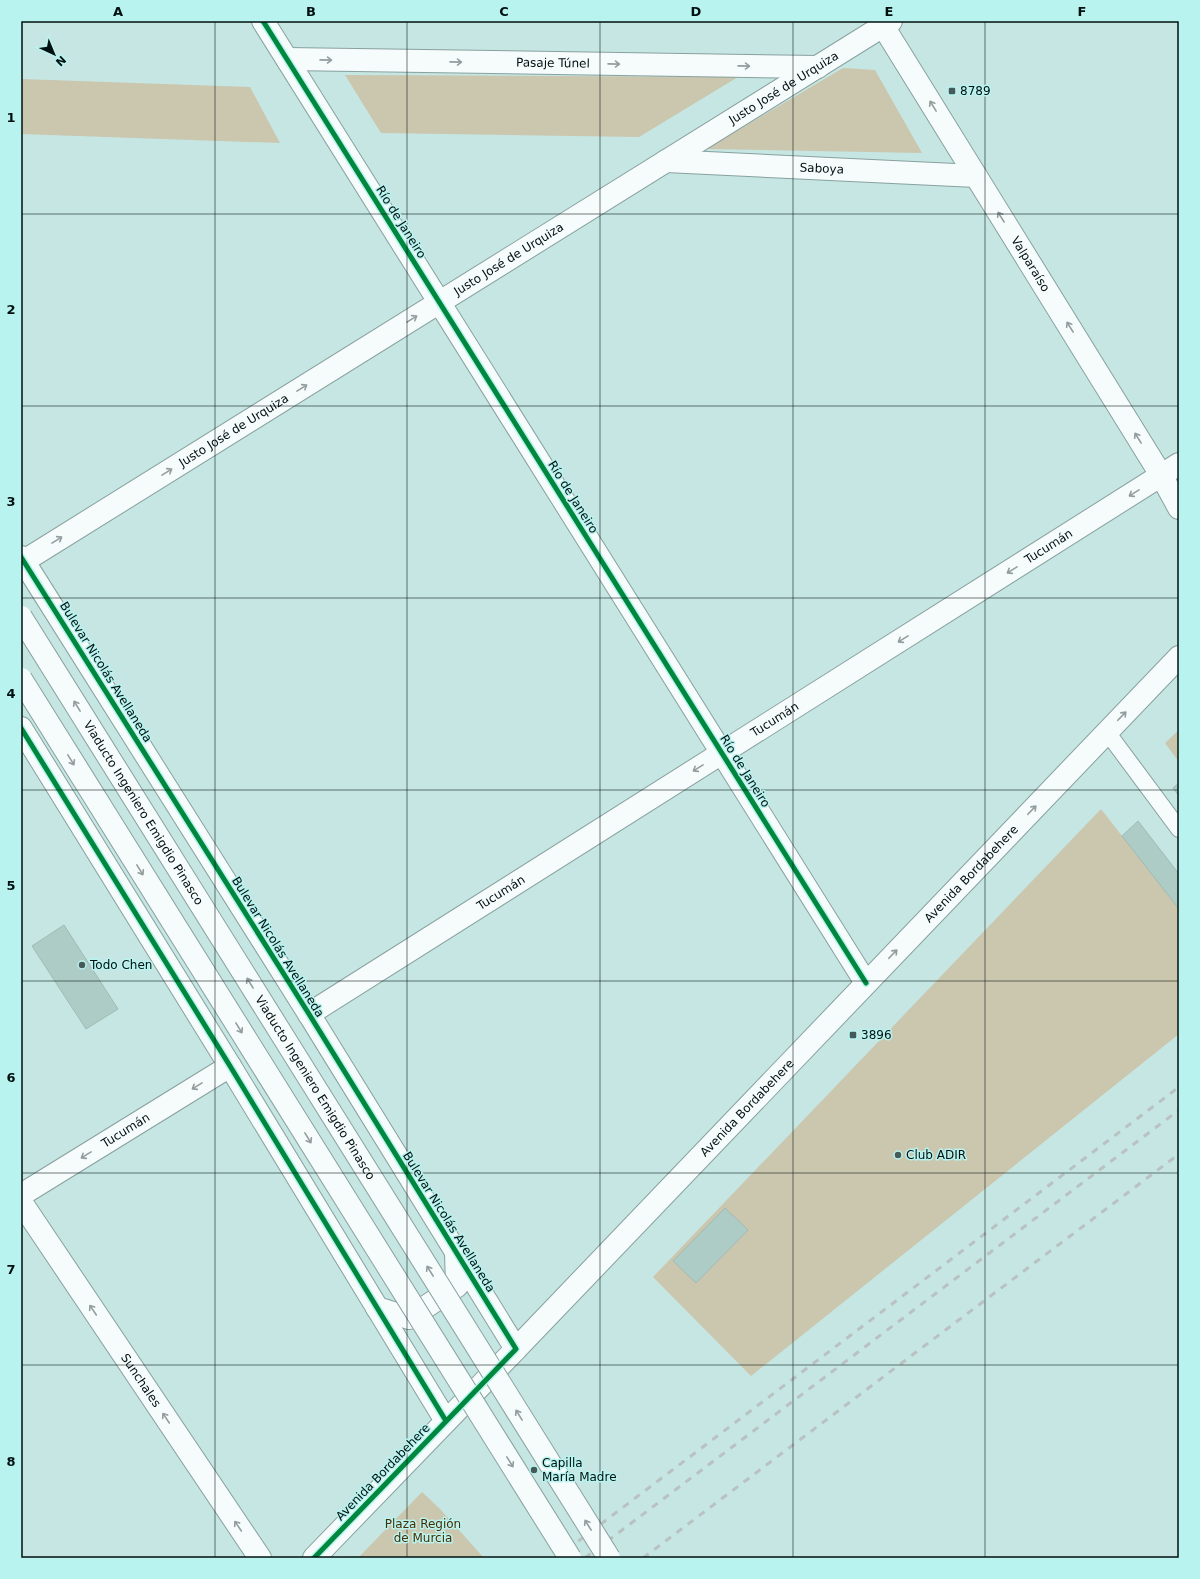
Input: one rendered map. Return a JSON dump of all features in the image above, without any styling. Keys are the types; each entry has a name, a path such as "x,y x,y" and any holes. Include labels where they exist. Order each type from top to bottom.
{"street":[{"name":"Río de Janeiro","path":"263,21 866,983"},
{"name":"Justo José de Urquiza","path":"22,559 818,67 885,23"},
{"name":"Valparaíso","path":"885,23 976,176 1170,470 1179,508"},
{"name":"Pasaje Túnel","path":"287,59 818,67"},
{"name":"Saboya","path":"666,161 976,176"},
{"name":"Tucumán","path":"309,1014 1170,470"},
{"name":"Bulevar Nicolás Avellaneda","path":"22,559 309,1014 516,1349"},
{"name":"Viaducto Ingeniero Emigdio Pinasco","path":"21,617 609,1558"},
{"name":"Avenida Bordabehere","path":"314,1558 1179,657"},
{"path":"21,679 570,1558"},
{"path":"21,728 230,1066 446,1421"},
{"name":"Tucumán","path":"21,1195 230,1066"},
{"name":"Sunchales","path":"21,1202 260,1558"},
{"path":"377,1308 409,1318 457,1286 456,1252"}],"lane":[{"path":"1107,732 1179,829"}],"green space":[{"path":"843,68 875,70 922,153 706,149"},
{"path":"345,75 738,77 639,137 381,133"},
{"path":"21,79 250,87 280,143 21,134"},
{"path":"1179,730 1179,762 1165,743"},
{"name":"Club ADIR","path":"1101,809 1179,909 1179,1034 751,1376 653,1277"},
{"name":"Plaza Región de Murcia","path":"422,1492 440,1509 484,1558 358,1558"}],"building":[{"path":"1179,783 1179,796 1173,788"},
{"path":"1138,821 1179,874 1179,909 1122,836"},
{"path":"64,925 118,1009 86,1029 32,946"},
{"path":"725,1208 748,1230 696,1283 673,1261"}],"railway":[{"path":"556,1558 1179,1087"},
{"path":"585,1558 1179,1110"},
{"path":"643,1558 1179,1154"}],"cycle path":[{"path":"263,21 866,983"},
{"path":"21,557 309,1014 516,1349 314,1558"},
{"path":"21,728 230,1066 446,1421"}],"place":[{"name":"8789","path":"952,91"},
{"name":"Todo Chen","path":"82,965"},
{"name":"3896","path":"853,1035"},
{"name":"Club ADIR","path":"898,1155"},
{"name":"Capilla María Madre","path":"534,1470"}]}
